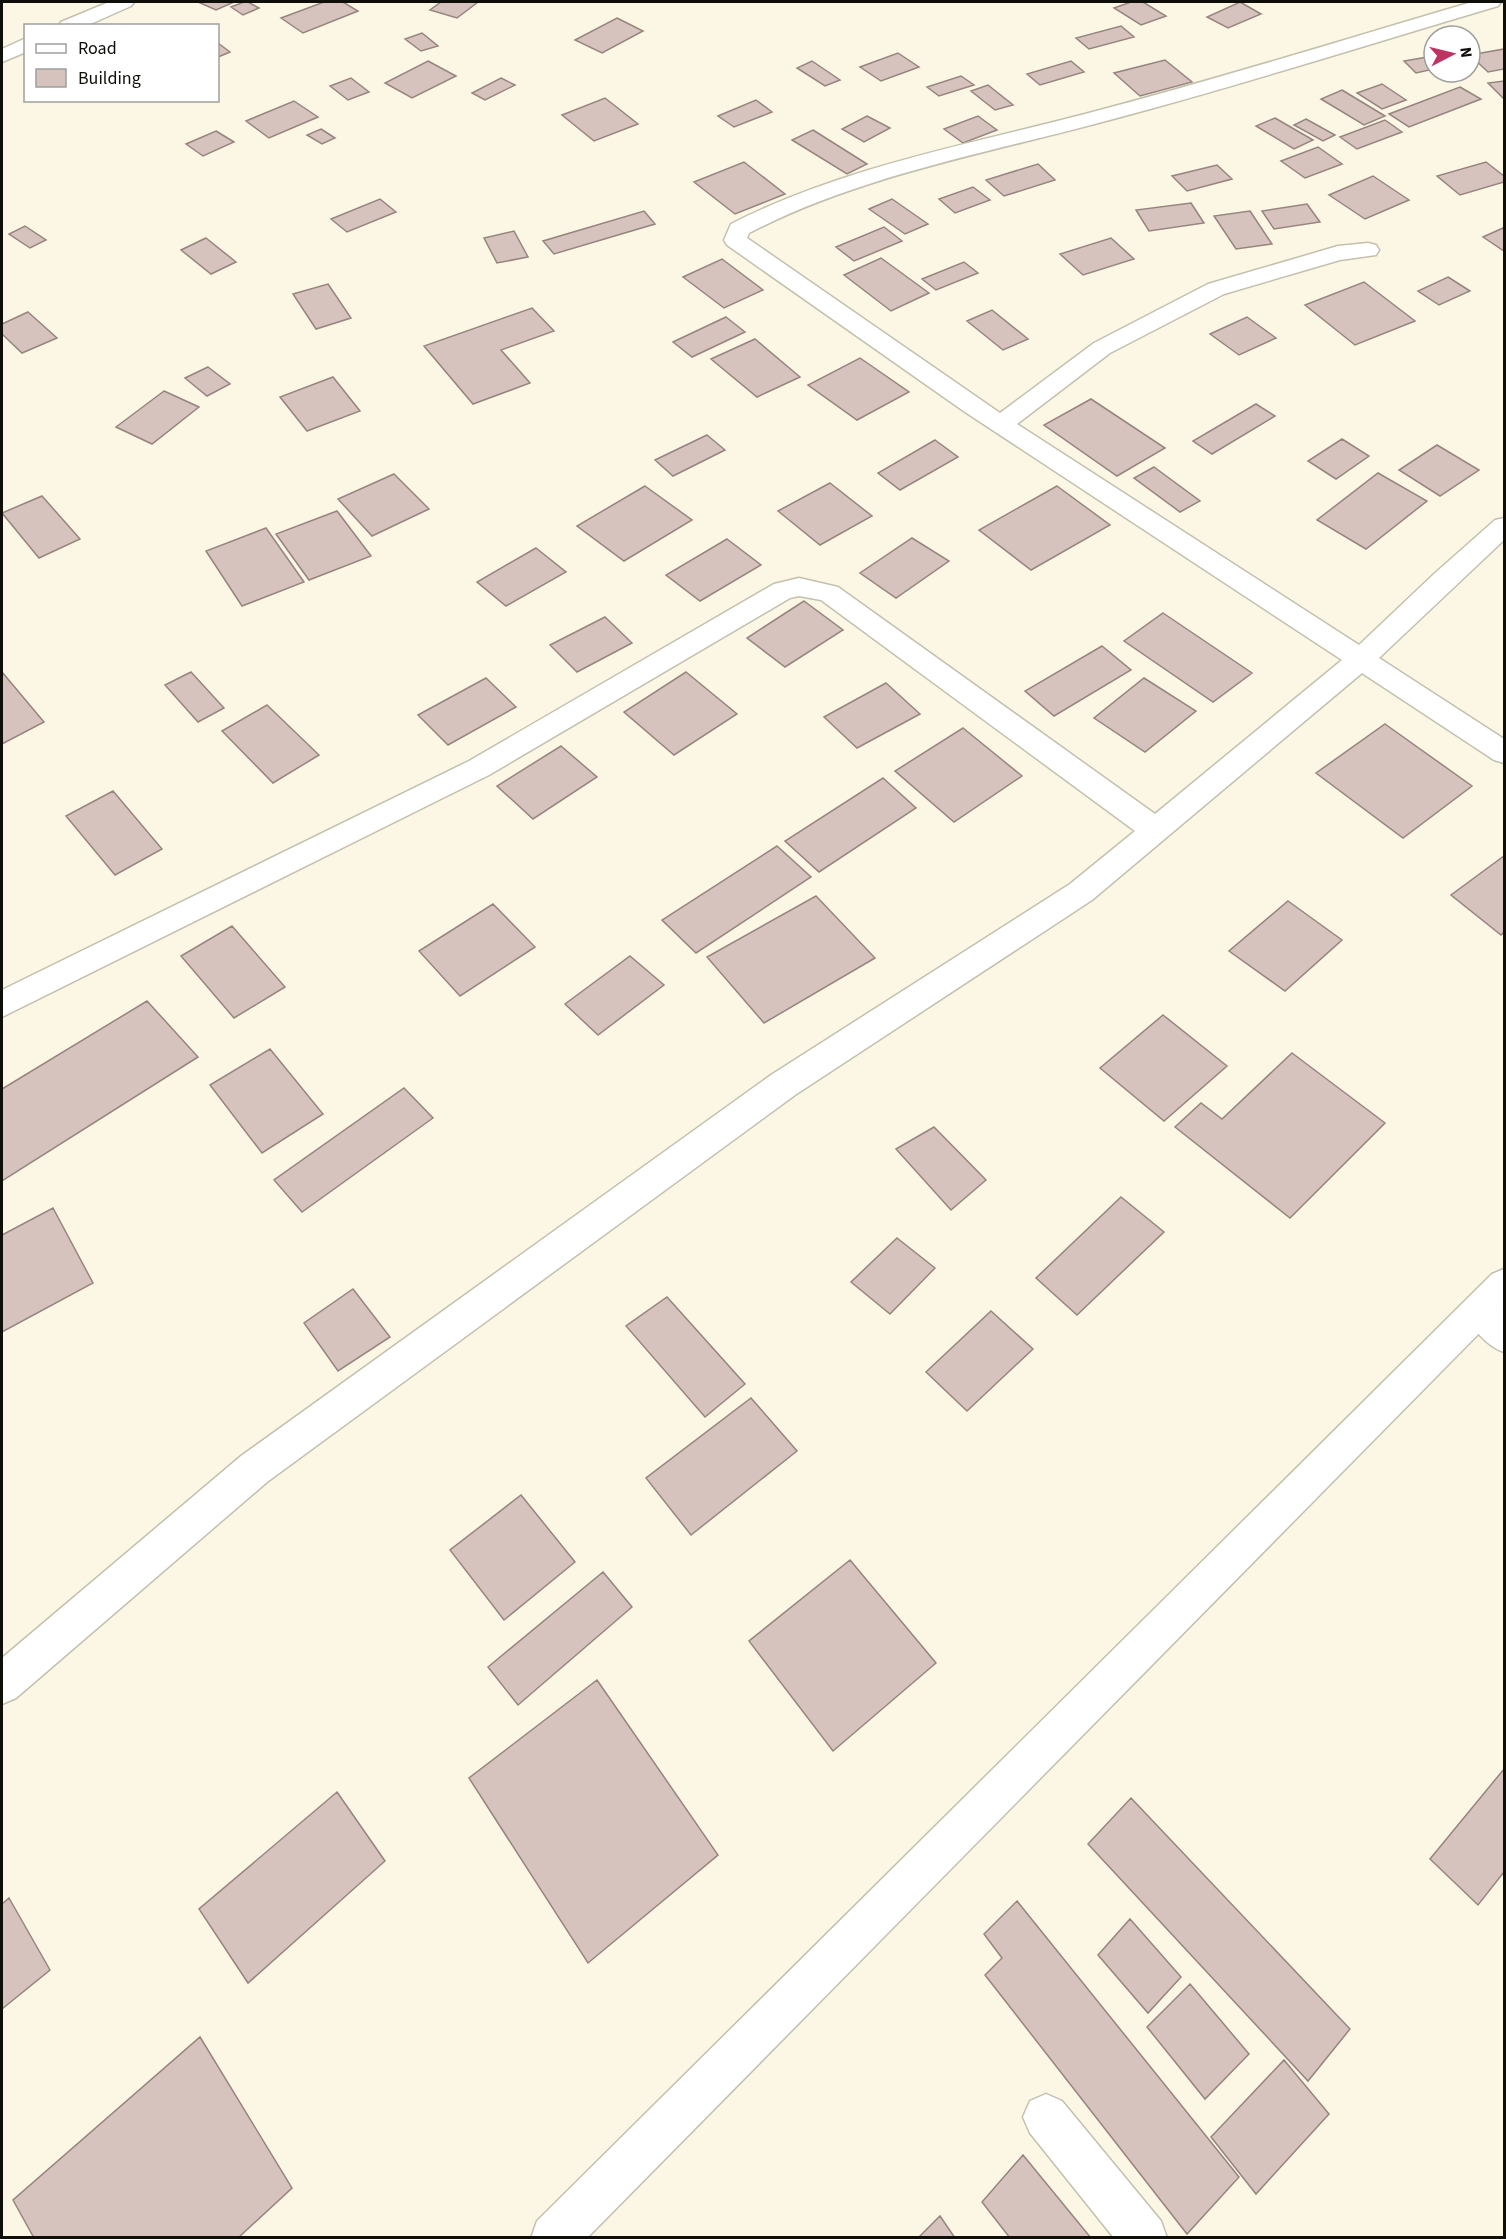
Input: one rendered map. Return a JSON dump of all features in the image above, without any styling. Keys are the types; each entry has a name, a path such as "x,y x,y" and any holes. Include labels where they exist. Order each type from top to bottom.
{"street":[{"path":"73,24 124,2"},
{"path":"1491,2 1291,63 1137,106 941,156 786,205 739,229 735,240 1001,424 1504,753"},
{"path":"2,56 24,45"},
{"path":"1001,424 1102,348 1216,289 1338,253 1368,250"},
{"path":"2,1684 254,1469 783,1084 1081,892 1361,659 1443,580 1504,526"},
{"path":"2,1004 479,768 783,590 800,587 829,593 1155,830"},
{"path":"554,2238 1496,1310"},
{"path":"1046,2117 1144,2238"}],"building":[{"path":"198,2 234,2 216,10"},
{"path":"244,2 259,8 243,15 231,7"},
{"path":"324,2 343,2 358,11 303,33 281,18"},
{"path":"441,2 478,2 457,18 430,10"},
{"path":"1131,2 1143,2 1166,16 1141,25 1114,8"},
{"path":"1240,2 1261,14 1228,28 1207,17"},
{"path":"617,18 643,31 602,53 575,40"},
{"path":"1121,26 1134,37 1089,49 1076,38"},
{"path":"422,33 438,46 421,51 405,39"},
{"path":"219,44 230,52 219,57"},
{"path":"1504,49 1504,69 1488,72 1482,66 1482,53"},
{"path":"898,53 919,67 881,81 860,67"},
{"path":"1422,58 1422,72 1416,73 1404,61"},
{"path":"1165,60 1192,82 1140,96 1114,73"},
{"path":"428,61 456,76 412,98 385,83"},
{"path":"812,61 840,80 825,86 797,68"},
{"path":"1071,61 1084,72 1040,85 1027,74"},
{"path":"961,76 974,85 939,96 927,87"},
{"path":"351,78 369,92 348,100 330,86"},
{"path":"501,78 515,85 485,100 472,93"},
{"path":"1504,81 1504,99 1488,83"},
{"path":"1382,84 1406,100 1382,109 1357,93"},
{"path":"988,85 1013,105 995,110 971,91"},
{"path":"1460,87 1481,99 1409,127 1389,114"},
{"path":"1342,90 1385,116 1364,125 1321,99"},
{"path":"605,98 638,124 594,141 562,115"},
{"path":"756,100 772,112 734,127 718,116"},
{"path":"294,101 318,117 269,138 246,121"},
{"path":"867,116 890,128 864,142 842,129"},
{"path":"978,116 997,130 963,143 944,129"},
{"path":"1275,118 1313,140 1294,149 1256,126"},
{"path":"1306,119 1335,135 1323,141 1294,125"},
{"path":"1385,120 1402,132 1357,149 1340,137"},
{"path":"321,129 335,138 322,144 307,135"},
{"path":"813,130 867,164 847,174 792,140"},
{"path":"216,131 234,142 203,156 186,144"},
{"path":"1318,147 1342,164 1305,178 1281,161"},
{"path":"744,162 785,194 735,214 694,182"},
{"path":"1486,162 1504,176 1504,182 1460,195 1437,176"},
{"path":"1038,164 1055,180 1004,196 986,180"},
{"path":"1217,165 1232,179 1187,191 1172,176"},
{"path":"1373,176 1409,200 1365,219 1329,195"},
{"path":"973,187 990,200 955,213 939,199"},
{"path":"380,199 396,212 347,232 331,219"},
{"path":"892,199 928,224 905,234 869,209"},
{"path":"1191,203 1204,223 1149,231 1136,210"},
{"path":"1307,204 1320,222 1274,229 1262,211"},
{"path":"644,211 655,224 554,254 543,241"},
{"path":"1250,211 1272,244 1236,249 1214,216"},
{"path":"25,226 46,240 30,248 9,234"},
{"path":"884,227 902,241 854,261 836,247"},
{"path":"1504,229 1504,251 1483,237"},
{"path":"514,231 528,257 497,263 484,238"},
{"path":"206,238 236,262 211,274 181,250"},
{"path":"1111,238 1134,259 1083,275 1060,254"},
{"path":"881,258 929,293 891,311 844,275"},
{"path":"722,259 763,290 724,308 683,277"},
{"path":"964,262 978,273 936,290 922,279"},
{"path":"1448,277 1470,291 1439,305 1418,291"},
{"path":"1364,282 1415,321 1355,345 1305,305"},
{"path":"328,284 351,318 316,329 293,294"},
{"path":"532,308 554,331 501,350 530,383 473,404 424,346"},
{"path":"992,310 1028,339 1003,350 967,321"},
{"path":"28,312 57,338 22,353 2,334 2,324"},
{"path":"726,317 745,332 692,357 673,342"},
{"path":"1247,317 1276,338 1239,355 1210,334"},
{"path":"755,339 800,377 757,397 711,359"},
{"path":"860,358 909,392 857,420 808,385"},
{"path":"208,367 230,384 207,396 185,378"},
{"path":"333,377 360,411 307,431 280,397"},
{"path":"164,391 199,407 152,444 116,427"},
{"path":"1091,399 1165,448 1117,476 1044,425"},
{"path":"1256,404 1275,416 1212,454 1193,441"},
{"path":"707,435 725,450 673,476 655,460"},
{"path":"1342,439 1369,456 1336,479 1308,461"},
{"path":"935,440 958,457 900,490 878,473"},
{"path":"1437,445 1479,470 1440,496 1399,470"},
{"path":"1154,467 1200,501 1180,512 1134,478"},
{"path":"1378,473 1427,501 1366,549 1317,520"},
{"path":"394,474 429,509 372,536 338,499"},
{"path":"830,483 872,516 820,545 778,511"},
{"path":"645,486 692,520 624,561 577,526"},
{"path":"1057,486 1110,525 1031,570 979,530"},
{"path":"42,496 80,539 39,558 2,513"},
{"path":"337,511 371,556 309,580 276,534"},
{"path":"266,528 304,582 242,606 206,551"},
{"path":"912,538 949,561 896,598 860,573"},
{"path":"727,539 761,565 700,601 666,575"},
{"path":"536,548 566,572 506,606 477,582"},
{"path":"804,601 843,630 785,667 747,638"},
{"path":"1163,613 1252,673 1213,702 1124,641"},
{"path":"605,617 632,643 577,672 550,645"},
{"path":"1102,646 1131,670 1054,716 1025,691"},
{"path":"2,672 44,722 2,744"},
{"path":"191,672 224,708 198,722 165,685"},
{"path":"686,672 737,714 674,755 624,712"},
{"path":"486,678 516,707 448,745 418,715"},
{"path":"1144,678 1196,711 1145,752 1094,718"},
{"path":"886,683 920,714 857,748 824,717"},
{"path":"267,705 319,755 273,783 222,731"},
{"path":"1385,724 1472,786 1403,838 1316,773"},
{"path":"963,728 1022,776 954,822 895,771"},
{"path":"561,746 597,777 533,819 497,786"},
{"path":"883,778 916,808 819,872 785,841"},
{"path":"113,791 162,849 115,875 66,816"},
{"path":"777,846 811,877 696,953 662,920"},
{"path":"1504,856 1504,932 1501,935 1451,895"},
{"path":"816,896 875,958 764,1023 707,957"},
{"path":"1288,901 1342,940 1285,991 1229,951"},
{"path":"493,904 535,947 460,996 419,951"},
{"path":"232,926 285,987 234,1018 181,956"},
{"path":"630,956 664,985 598,1035 565,1004"},
{"path":"147,1001 198,1057 2,1181 2,1089"},
{"path":"1163,1015 1227,1066 1164,1121 1100,1068"},
{"path":"270,1049 323,1114 262,1153 210,1085"},
{"path":"1292,1053 1385,1123 1290,1218 1175,1127 1201,1103 1222,1119"},
{"path":"404,1088 433,1118 302,1212 274,1180"},
{"path":"934,1127 986,1180 951,1210 896,1149"},
{"path":"1121,1197 1164,1232 1077,1315 1036,1278"},
{"path":"53,1208 93,1283 2,1332 2,1235"},
{"path":"897,1238 935,1268 890,1314 851,1282"},
{"path":"353,1289 390,1337 338,1371 304,1323"},
{"path":"667,1297 745,1384 705,1417 626,1326"},
{"path":"991,1311 1033,1349 967,1411 926,1372"},
{"path":"751,1398 797,1451 691,1535 646,1478"},
{"path":"521,1495 575,1562 504,1620 450,1550"},
{"path":"850,1560 936,1663 833,1751 749,1641"},
{"path":"603,1572 632,1607 518,1705 488,1667"},
{"path":"597,1680 718,1855 588,1963 469,1778"},
{"path":"1504,1769 1504,1872 1478,1905 1430,1859"},
{"path":"337,1792 385,1861 248,1983 199,1909"},
{"path":"1131,1798 1350,2029 1308,2081 1088,1844"},
{"path":"9,1898 50,1970 2,2009 2,1904"},
{"path":"1017,1901 1239,2177 1187,2234 985,1975 1002,1958 984,1934"},
{"path":"1130,1919 1181,1977 1148,2013 1098,1955"},
{"path":"1190,1984 1249,2054 1205,2099 1147,2027"},
{"path":"200,2037 292,2188 238,2238 34,2238 13,2200"},
{"path":"1284,2060 1329,2114 1256,2194 1211,2137"},
{"path":"1023,2155 1091,2238 1010,2238 982,2202"},
{"path":"940,2216 955,2238 918,2238"}]}
